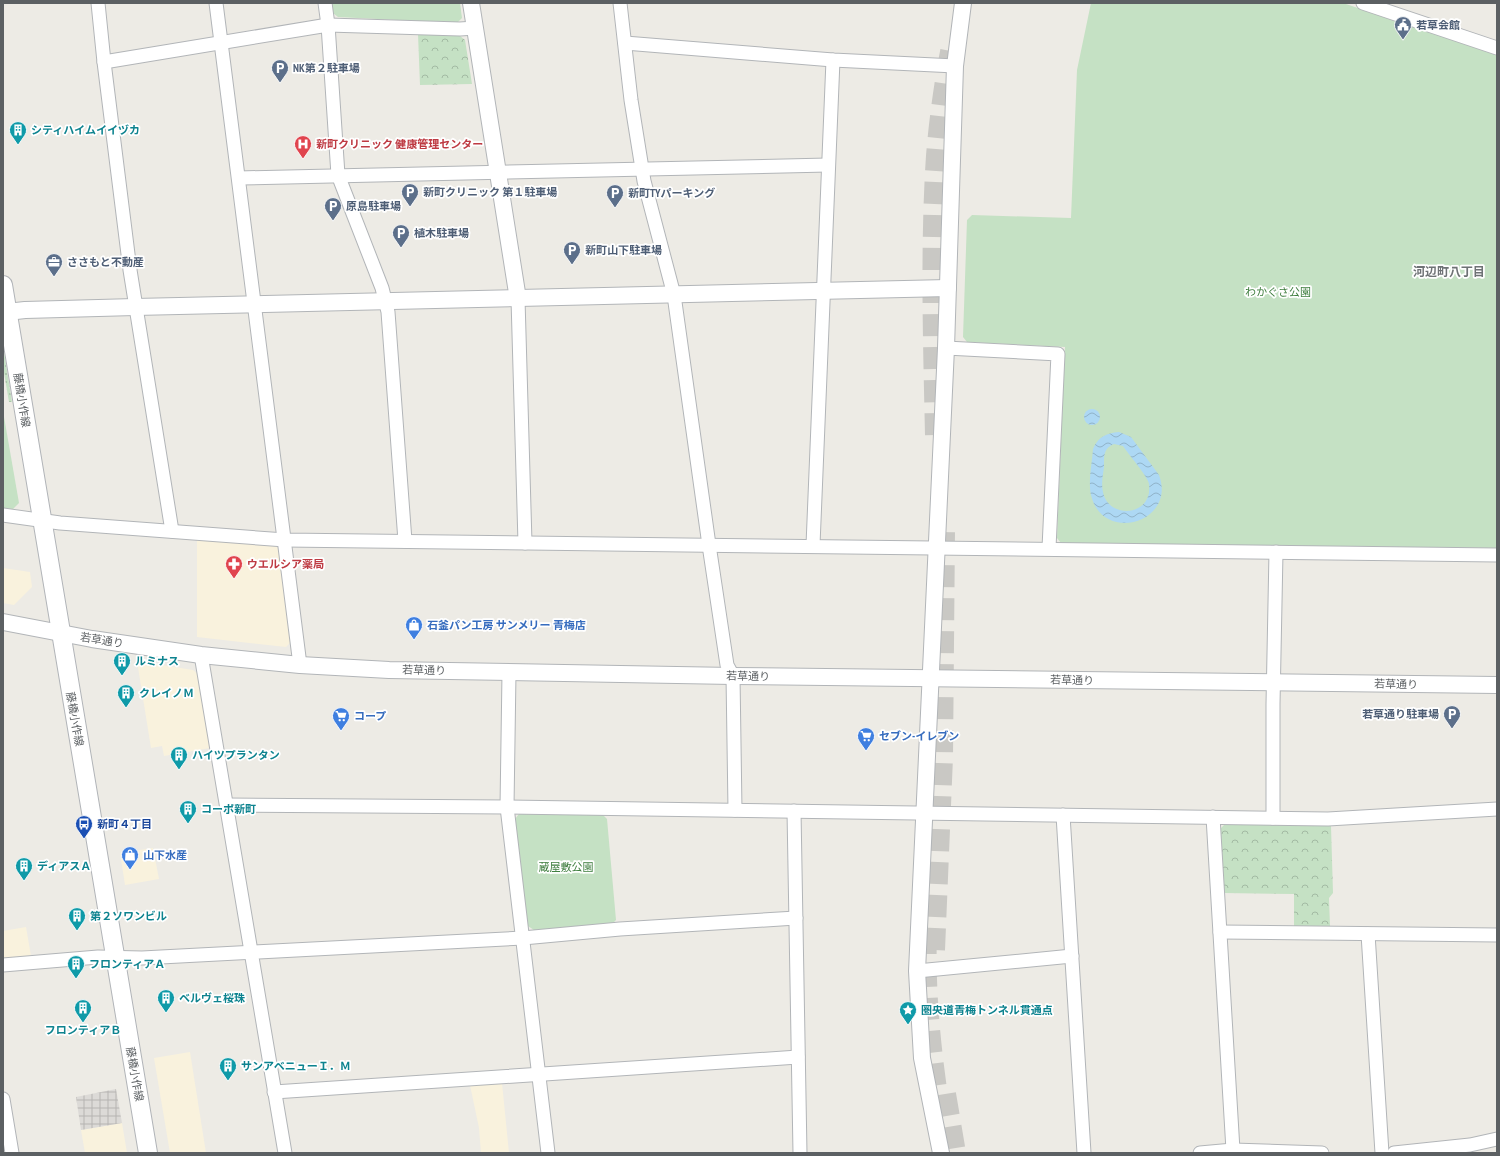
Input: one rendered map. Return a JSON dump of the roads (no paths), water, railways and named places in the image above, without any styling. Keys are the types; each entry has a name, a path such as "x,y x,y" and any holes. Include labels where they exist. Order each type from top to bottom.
{"main road":[{"name":"藤橋小作線","path":"3,285 148,1153"}],"street":[{"path":"98,3 135,307 172,531"},
{"path":"216,3 300,665"},
{"path":"324,3 328,25 338,175 386,301 405,541"},
{"path":"471,3 518,298 524,543"},
{"path":"620,3 644,182 674,295 708,545 727,665 733,676 735,810"},
{"path":"941,1153 922,1058 917,971 946,348 955,66 964,3"},
{"path":"1363,3 1497,48"},
{"path":"104,62 328,25 460,29 475,28"},
{"path":"625,43 833,60 955,66"},
{"path":"813,546 833,60"},
{"path":"239,178 828,165"},
{"path":"7,312 25,310 135,307 948,288"},
{"path":"946,348 1058,354 1049,548"},
{"path":"3,515 42,521 285,540 1049,548 1497,555"},
{"path":"1273,818 1276,552"},
{"name":"若草通り","path":"3,622 92,639 201,654 300,665 389,670 509,673 1497,685"},
{"path":"201,654 285,1153"},
{"path":"509,673 507,807 548,1153"},
{"path":"227,805 925,812 994,815 1328,819 1497,808"},
{"path":"794,811 800,1153"},
{"path":"1064,815 1084,1153"},
{"path":"1214,818 1233,1150"},
{"path":"3,965 98,957 138,958 523,938 796,918"},
{"path":"1220,932 1497,935"},
{"path":"1368,934 1382,1153"},
{"path":"917,971 1072,956"},
{"path":"274,1092 798,1057"},
{"path":"3,1099 8,1146"},
{"path":"1394,1153 1465,1146 1497,1139"},
{"path":"1200,1153 1233,1150 1322,1153"}],"water":[{"path":"1092,409 1099,414 1100,417 1095,424 1092,425 1085,420 1084,417 1089,410"},
{"path":"1119,432 1131,437 1159,475 1162,492 1158,505 1148,515 1136,521 1122,523 1109,519 1098,510 1091,495 1090,478 1093,449 1097,441 1103,436","holes":["1114,444 1123,446 1143,473 1149,486 1149,493 1146,501 1140,507 1126,511 1111,506 1106,500 1102,486 1104,456 1106,450"]}],"tunnel":[{"path":"936,435 934,295 935,190 941,115 952,47"},
{"path":"934,950 942,757 944,530"},
{"path":"926,932 928,1021 939,1110"},
{"path":"945,1094 955,1153"}],"place":[{"name":"若草会館","path":"1403,40"},
{"name":"NK第２駐車場","path":"280,83"},
{"name":"シティハイムイイヅカ","path":"18,145"},
{"name":"新町クリニック 健康管理センター","path":"303,159"},
{"name":"新町クリニック 第１駐車場","path":"410,207"},
{"name":"新町TYパーキング","path":"615,208"},
{"name":"原島駐車場","path":"333,221"},
{"name":"植木駐車場","path":"401,248"},
{"name":"新町山下駐車場","path":"572,265"},
{"name":"ささもと不動産","path":"54,277"},
{"name":"ウエルシア薬局","path":"234,579"},
{"name":"石釜パン工房 サンメリー 青梅店","path":"414,640"},
{"name":"ルミナス","path":"122,676"},
{"name":"クレイノＭ","path":"126,708"},
{"name":"若草通り駐車場","path":"1452,729"},
{"name":"コープ","path":"341,731"},
{"name":"セブン-イレブン","path":"866,751"},
{"name":"ハイツプランタン","path":"179,770"},
{"name":"コーポ新町","path":"188,824"},
{"name":"新町４丁目","path":"84,839"},
{"name":"山下水産","path":"130,870"},
{"name":"ディアスＡ","path":"24,881"},
{"name":"第２ソワンビル","path":"77,931"},
{"name":"フロンティアＡ","path":"76,979"},
{"name":"ベルヴェ桜珠","path":"166,1013"},
{"name":"フロンティアＢ","path":"83,1023"},
{"name":"圏央道青梅トンネル貫通点","path":"908,1025"},
{"name":"サンアベニューＩ．Ｍ","path":"228,1081"}],"district":[{"name":"河辺町八丁目","path":"1449,271"}],"park label":[{"name":"わかぐさ公園","path":"1278,292"},
{"name":"蔵屋敷公園","path":"566,867"}]}
